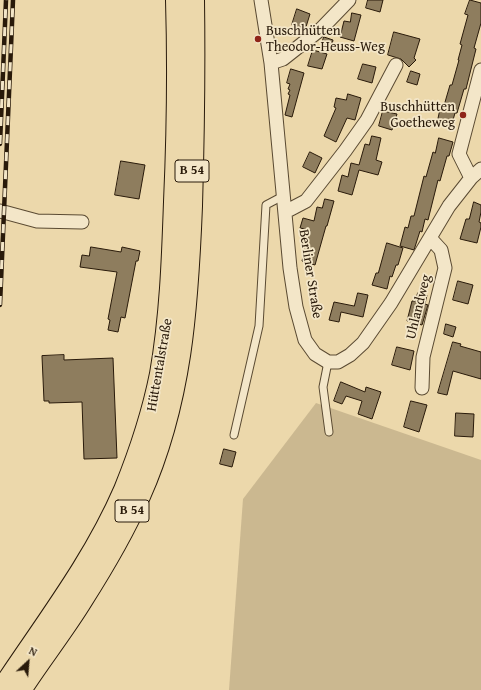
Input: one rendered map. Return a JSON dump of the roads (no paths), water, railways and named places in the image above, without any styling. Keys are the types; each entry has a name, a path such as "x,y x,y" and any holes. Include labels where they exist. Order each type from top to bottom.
{"highway":[{"path":"171,0 186,34"},
{"name":"Hüttentalstraße","path":"2,690 17,681 82,600 122,532 139,496 154,459 164,426 176,378 182,340 192,167 186,34 178,0"},
{"name":"Hüttentalstraße","path":"186,34 193,0"},
{"path":"186,34 199,0"}],"street":[{"name":"Berliner Straße","path":"261,0 271,63 290,268 296,307 305,340 315,354 328,362"},
{"path":"271,63 283,59 321,29 349,0"},
{"path":"285,212 306,201 345,151 367,120 396,65"},
{"path":"471,178 459,154 481,70"},
{"path":"328,362 338,362 350,355 363,343 391,303 449,206 471,178 481,169"},
{"path":"0,211 37,221 82,222"},
{"name":"Uhlandweg","path":"422,388 423,357 445,268 441,250 430,238"}],"lane":[{"path":"234,435 259,326 266,205 284,196"},
{"path":"328,362 323,388 329,432"}],"railway":[{"path":"0,144 6,0"},
{"path":"0,305 13,0"}],"place":[{"name":"Buschhütten Theodor-Heuss-Weg","path":"258,39"},
{"name":"Buschhütten Goetheweg","path":"463,115"}]}
